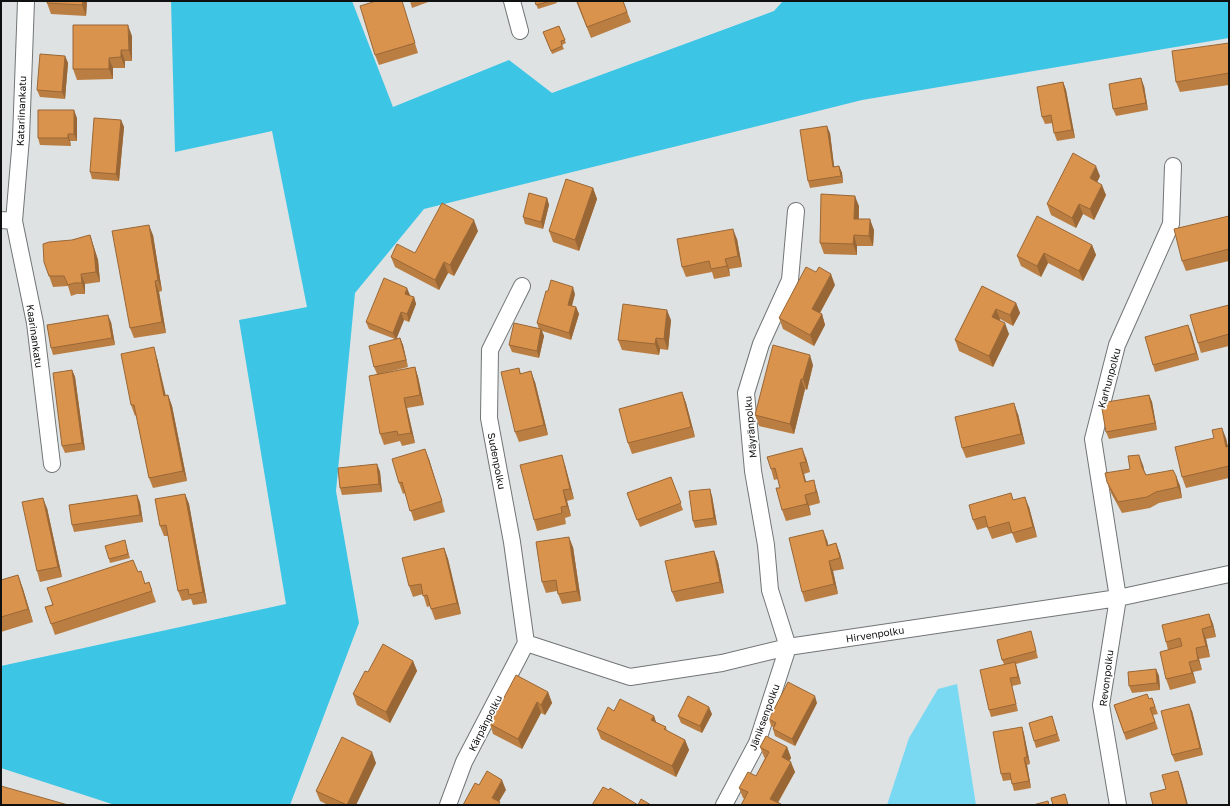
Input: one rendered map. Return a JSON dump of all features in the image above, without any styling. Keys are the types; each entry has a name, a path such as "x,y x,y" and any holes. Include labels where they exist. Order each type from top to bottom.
{"street":[{"name":"Katariinankatu","path":"7,220 21,138 26,1"},
{"path":"512,1 520,31"},
{"name":"Karhunpolku","path":"1118,598 1092,439 1117,345 1172,224 1174,166"},
{"name":"Mäyränpolku","path":"788,647 770,590 766,546 753,472 746,393 761,344 790,280 796,211"},
{"name":"Kaarinankatu","path":"7,220 35,323 52,464"},
{"name":"Sudenpolku","path":"522,286 490,350 489,418 512,542 526,642"},
{"name":"Hirvenpolku","path":"526,642 630,677 722,663 788,647 1118,598 1229,574"},
{"name":"Revonpolku","path":"1118,598 1101,705 1118,805"},
{"name":"Kärpänpolku","path":"448,805 464,762 526,642"},
{"name":"Jäniksenpolku","path":"724,805 757,742 788,647"}],"shaded area":[{"path":"171,1 352,1 393,107 509,60 552,93 774,11 783,1 1229,1 1229,38 862,100 424,209 355,293 336,491 359,623 290,805 115,805 1,768 1,666 286,604 239,320 307,307 272,131 175,152"},
{"path":"957,684 976,805 887,805 909,738 938,689"}],"building":[{"path":"47,1 83,1 82,5 47,3"},
{"path":"376,1 402,1 415,43 375,55 360,6"},
{"path":"535,1 551,1 536,5"},
{"path":"577,1 623,1 627,12 587,27"},
{"path":"73,25 128,25 129,50 121,50 121,57 109,58 109,69 73,69"},
{"path":"559,26 565,40 561,41 562,46 551,51 543,32"},
{"path":"1229,43 1229,73 1176,82 1172,51"},
{"path":"40,54 65,56 62,92 37,90"},
{"path":"1141,78 1146,103 1113,109 1109,84"},
{"path":"1063,82 1072,130 1054,133 1051,115 1042,117 1037,87"},
{"path":"38,110 74,110 74,134 68,134 68,138 38,138"},
{"path":"94,118 121,120 116,174 90,172"},
{"path":"827,126 833,167 839,166 841,176 808,181 800,130"},
{"path":"1073,153 1096,166 1090,178 1102,185 1090,209 1079,204 1072,218 1047,204"},
{"path":"566,179 593,188 575,240 549,231"},
{"path":"529,193 547,198 541,222 523,217"},
{"path":"821,194 855,196 854,219 870,219 869,236 854,235 853,244 820,243"},
{"path":"442,203 474,220 450,265 444,262 435,280 391,257 397,244 415,253"},
{"path":"1037,216 1092,245 1079,271 1044,253 1037,266 1017,256"},
{"path":"1229,216 1229,249 1182,261 1174,229"},
{"path":"149,225 158,280 155,281 162,322 130,328 112,231"},
{"path":"733,229 738,256 725,259 727,266 711,269 709,261 682,267 677,239"},
{"path":"90,235 94,250 96,272 81,274 82,283 68,285 64,276 49,276 44,262 43,244 72,240"},
{"path":"806,267 816,272 819,267 831,274 812,309 822,314 810,335 779,318"},
{"path":"384,278 407,288 405,294 414,297 407,314 401,312 393,333 366,322"},
{"path":"551,280 573,287 568,305 576,307 569,333 537,323 546,291 548,291"},
{"path":"982,286 1016,303 1010,315 996,309 992,317 1005,323 989,356 955,340"},
{"path":"623,304 667,310 664,339 656,338 655,344 618,340"},
{"path":"1229,305 1229,334 1198,343 1190,315"},
{"path":"108,315 112,338 51,348 47,325"},
{"path":"514,323 541,329 537,351 509,345"},
{"path":"1188,325 1196,353 1153,365 1145,337"},
{"path":"400,338 406,360 374,367 369,346"},
{"path":"773,345 810,355 803,379 801,379 790,424 755,415"},
{"path":"154,347 164,396 168,395 183,471 149,478 134,405 131,405 121,354"},
{"path":"415,367 420,395 404,398 411,433 398,435 397,431 380,434 369,376"},
{"path":"519,368 520,374 531,371 544,425 515,432 501,372"},
{"path":"72,370 82,443 62,446 53,373"},
{"path":"682,392 691,427 628,443 619,409"},
{"path":"1149,395 1155,423 1106,432 1101,403"},
{"path":"1014,403 1021,434 962,448 955,417"},
{"path":"1222,428 1226,447 1229,446 1229,466 1182,477 1175,447 1214,438 1212,430"},
{"path":"802,448 806,462 800,463 805,482 814,480 816,492 805,495 807,504 782,510 776,488 780,488 775,468 771,469 767,457"},
{"path":"425,449 442,501 410,511 402,482 399,483 392,459"},
{"path":"562,455 570,489 563,490 567,506 561,507 562,513 534,520 520,465"},
{"path":"1139,455 1146,475 1173,470 1178,487 1156,492 1147,497 1118,502 1107,482 1105,473 1130,469 1128,456"},
{"path":"377,464 379,484 340,488 338,468"},
{"path":"671,477 681,503 637,520 627,493"},
{"path":"710,489 714,518 693,521 689,491"},
{"path":"1011,493 1013,500 1025,497 1033,527 1012,533 1009,522 988,528 985,516 973,520 969,505"},
{"path":"185,494 203,592 189,595 188,589 178,591 166,525 160,526 155,499"},
{"path":"137,495 140,515 72,525 69,505"},
{"path":"43,498 58,567 37,571 22,502"},
{"path":"823,530 827,546 836,543 840,558 829,561 834,584 802,592 789,538"},
{"path":"569,537 577,591 558,594 556,580 542,582 536,542"},
{"path":"125,540 128,554 109,559 105,546"},
{"path":"444,548 457,603 431,609 427,595 423,596 421,584 409,586 402,558"},
{"path":"714,551 720,582 672,592 665,561"},
{"path":"133,560 138,572 141,571 145,584 149,582 152,591 51,624 45,607 53,605 47,588"},
{"path":"18,575 28,609 1,617 1,580"},
{"path":"1209,614 1212,626 1202,629 1206,646 1196,648 1198,660 1189,662 1192,673 1166,679 1160,652 1182,646 1180,638 1166,642 1162,625"},
{"path":"1031,631 1036,651 1002,660 997,640"},
{"path":"383,644 413,661 386,712 353,694 365,671 368,672"},
{"path":"1015,662 1018,677 1010,678 1016,704 989,710 980,670"},
{"path":"1156,669 1157,683 1129,686 1128,672"},
{"path":"516,675 548,692 541,705 537,702 518,739 490,724"},
{"path":"788,682 815,696 792,739 773,729 776,723 769,719"},
{"path":"1147,694 1149,699 1152,698 1155,707 1150,708 1155,722 1124,733 1114,705"},
{"path":"688,696 709,707 700,726 678,716"},
{"path":"620,699 654,716 651,720 666,727 664,729 685,740 672,766 597,729 608,707 614,711"},
{"path":"1189,704 1200,748 1172,755 1161,711"},
{"path":"1052,716 1057,734 1034,741 1029,723"},
{"path":"1022,727 1027,757 1024,758 1029,781 1012,784 1010,773 1001,774 993,732"},
{"path":"766,736 787,747 782,757 791,762 770,799 781,804 741,805 748,792 739,788 748,772 756,776 769,752 760,747"},
{"path":"342,737 372,752 347,805 316,791"},
{"path":"487,771 502,780 492,798 500,802 498,805 463,805 475,783 479,785"},
{"path":"1178,771 1187,805 1153,805 1150,793 1166,789 1162,775"},
{"path":"1,786 68,805 1,805"},
{"path":"603,787 609,790 610,788 638,805 592,805"},
{"path":"1065,794 1068,805 1053,805 1051,798"},
{"path":"641,799 651,805 638,805"},
{"path":"1048,801 1049,805 1033,805"}]}
